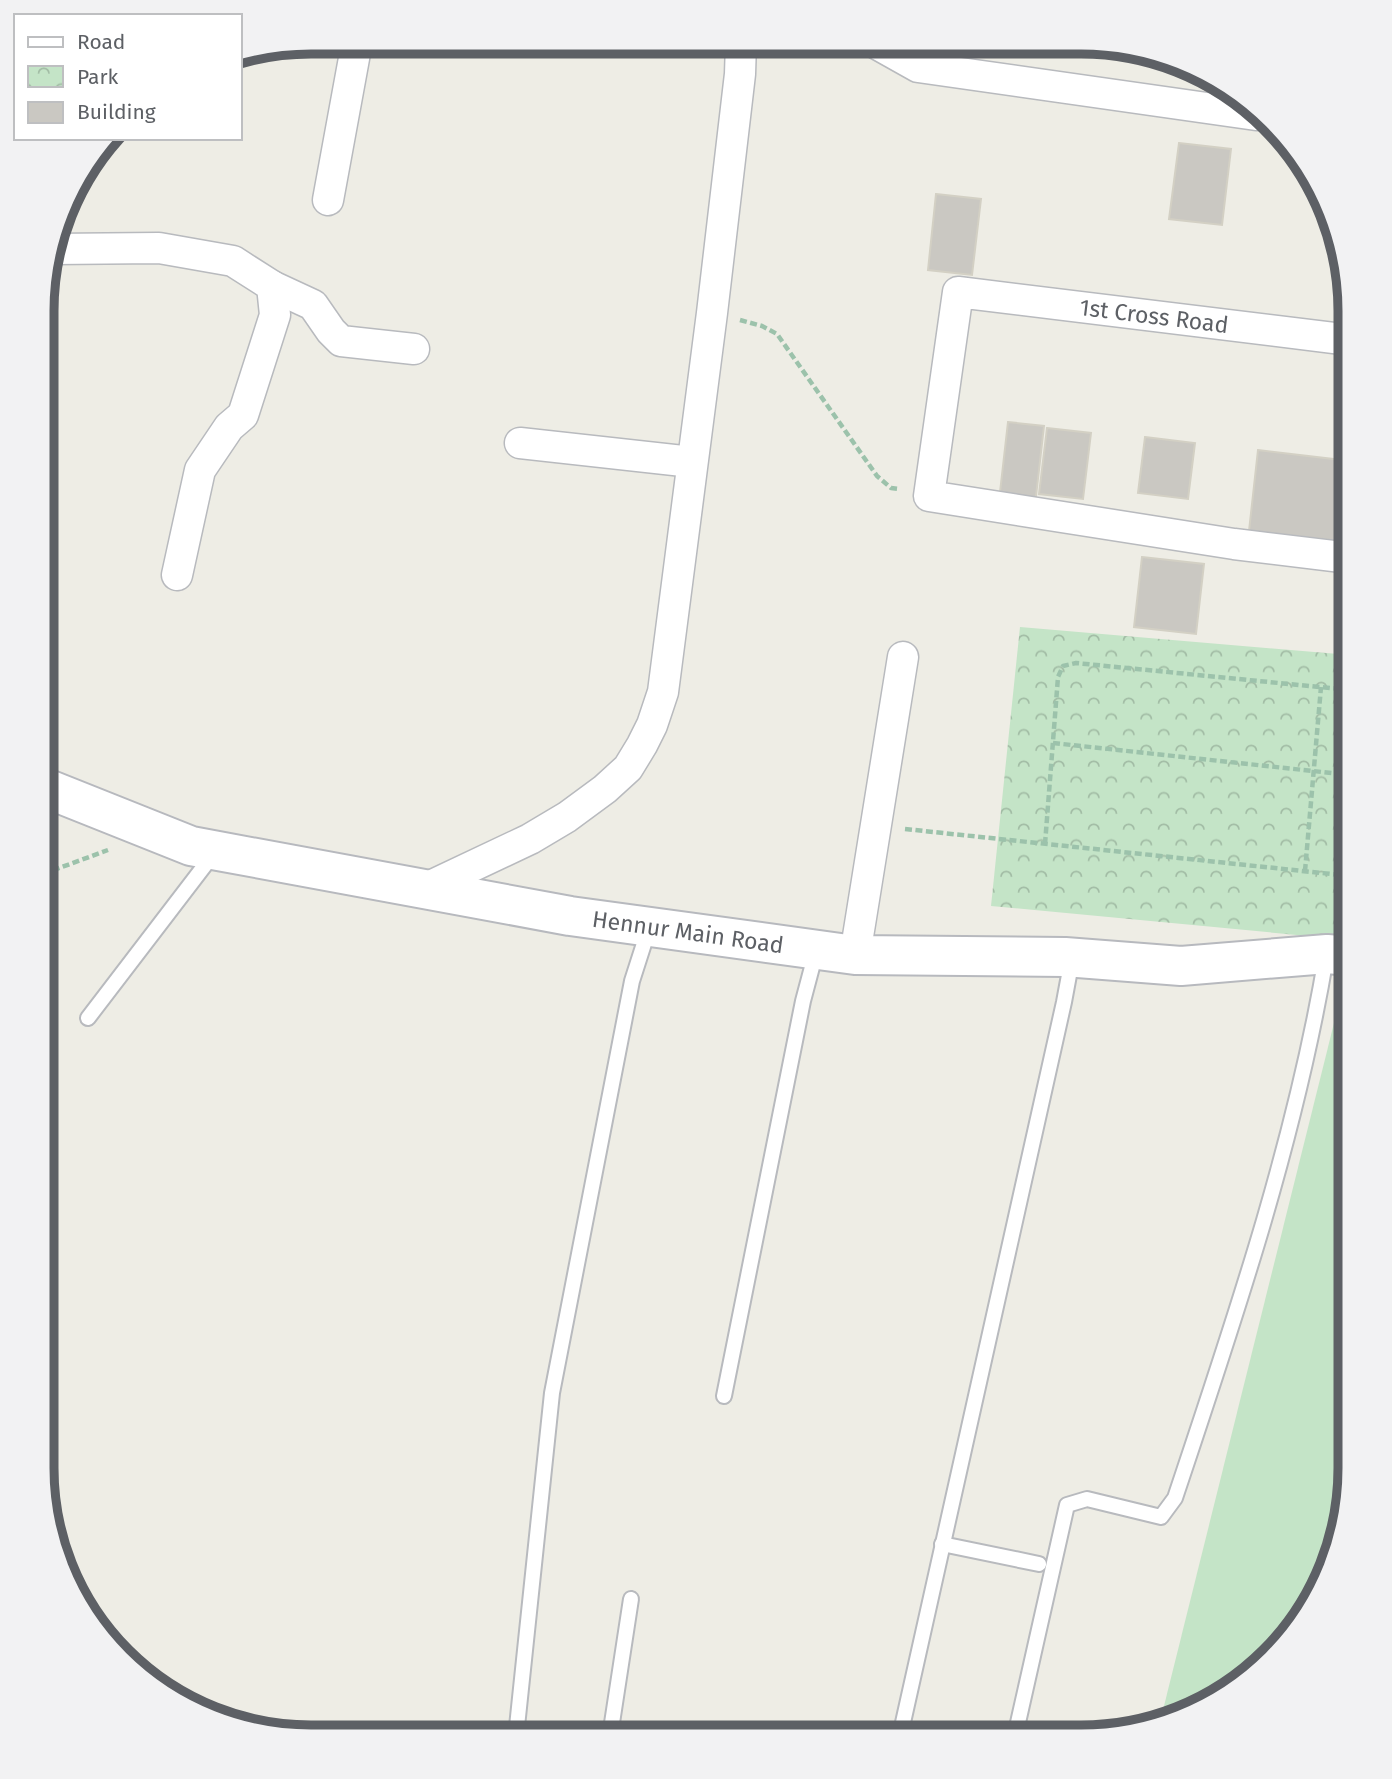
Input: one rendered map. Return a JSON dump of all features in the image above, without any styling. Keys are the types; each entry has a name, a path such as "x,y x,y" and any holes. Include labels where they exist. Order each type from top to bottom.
{"main road":[{"name":"Hennur Main Road","path":"54,791 191,846 569,916 855,955 1072,958 1181,966 1338,955"}],"street":[{"path":"328,200 355,54"},
{"path":"422,890 530,839 567,817 628,768 652,725 663,692 712,313 741,54"},
{"path":"895,54 918,67 1245,113"},
{"path":"62,249 159,248 233,261 272,286 313,305 341,341 414,349"},
{"path":"177,575 201,470 229,427 243,415 275,315 272,286"},
{"name":"1st Cross Road","path":"929,496 958,292 1338,339"},
{"path":"520,443 692,462"},
{"path":"929,496 1234,544 1338,557"},
{"path":"855,955 903,657"}],"lane":[{"path":"88,1018 216,851"},
{"path":"517,1725 554,1379 632,981 649,927"},
{"path":"724,1396 803,1000 817,950"},
{"path":"1018,1725 1068,1505 1087,1499 1161,1517 1175,1499 1240,1302 1286,1139 1317,1015 1338,955"},
{"path":"902,1725 1072,958"},
{"path":"942,1544 1039,1564"},
{"path":"612,1725 631,1599"}],"path":[{"path":"712,313 762,326 778,334 877,476 891,488 929,496"},
{"path":"1045,844 1058,677 1063,666 1076,663 1338,689"},
{"path":"1305,872 1321,687"},
{"path":"1053,743 1338,774"},
{"path":"876,826 1338,875"},
{"path":"54,870 157,832"}],"green space":[{"path":"1020,627 1338,654 1338,939 991,906"},
{"path":"1335,1019 1338,1019 1338,1468 1336,1502 1329,1534 1311,1582 1285,1624 1263,1650 1224,1681 1195,1698 1163,1711"}],"building":[{"path":"1179,143 1231,149 1222,225 1169,219"},
{"path":"936,194 981,199 972,275 928,270"},
{"path":"1008,422 1044,426 1035,505 999,501"},
{"path":"1047,428 1091,433 1083,499 1039,494"},
{"path":"1145,437 1195,443 1188,499 1138,493"},
{"path":"1258,450 1338,460 1338,541 1249,531"},
{"path":"1142,557 1204,564 1196,634 1134,627"}]}
